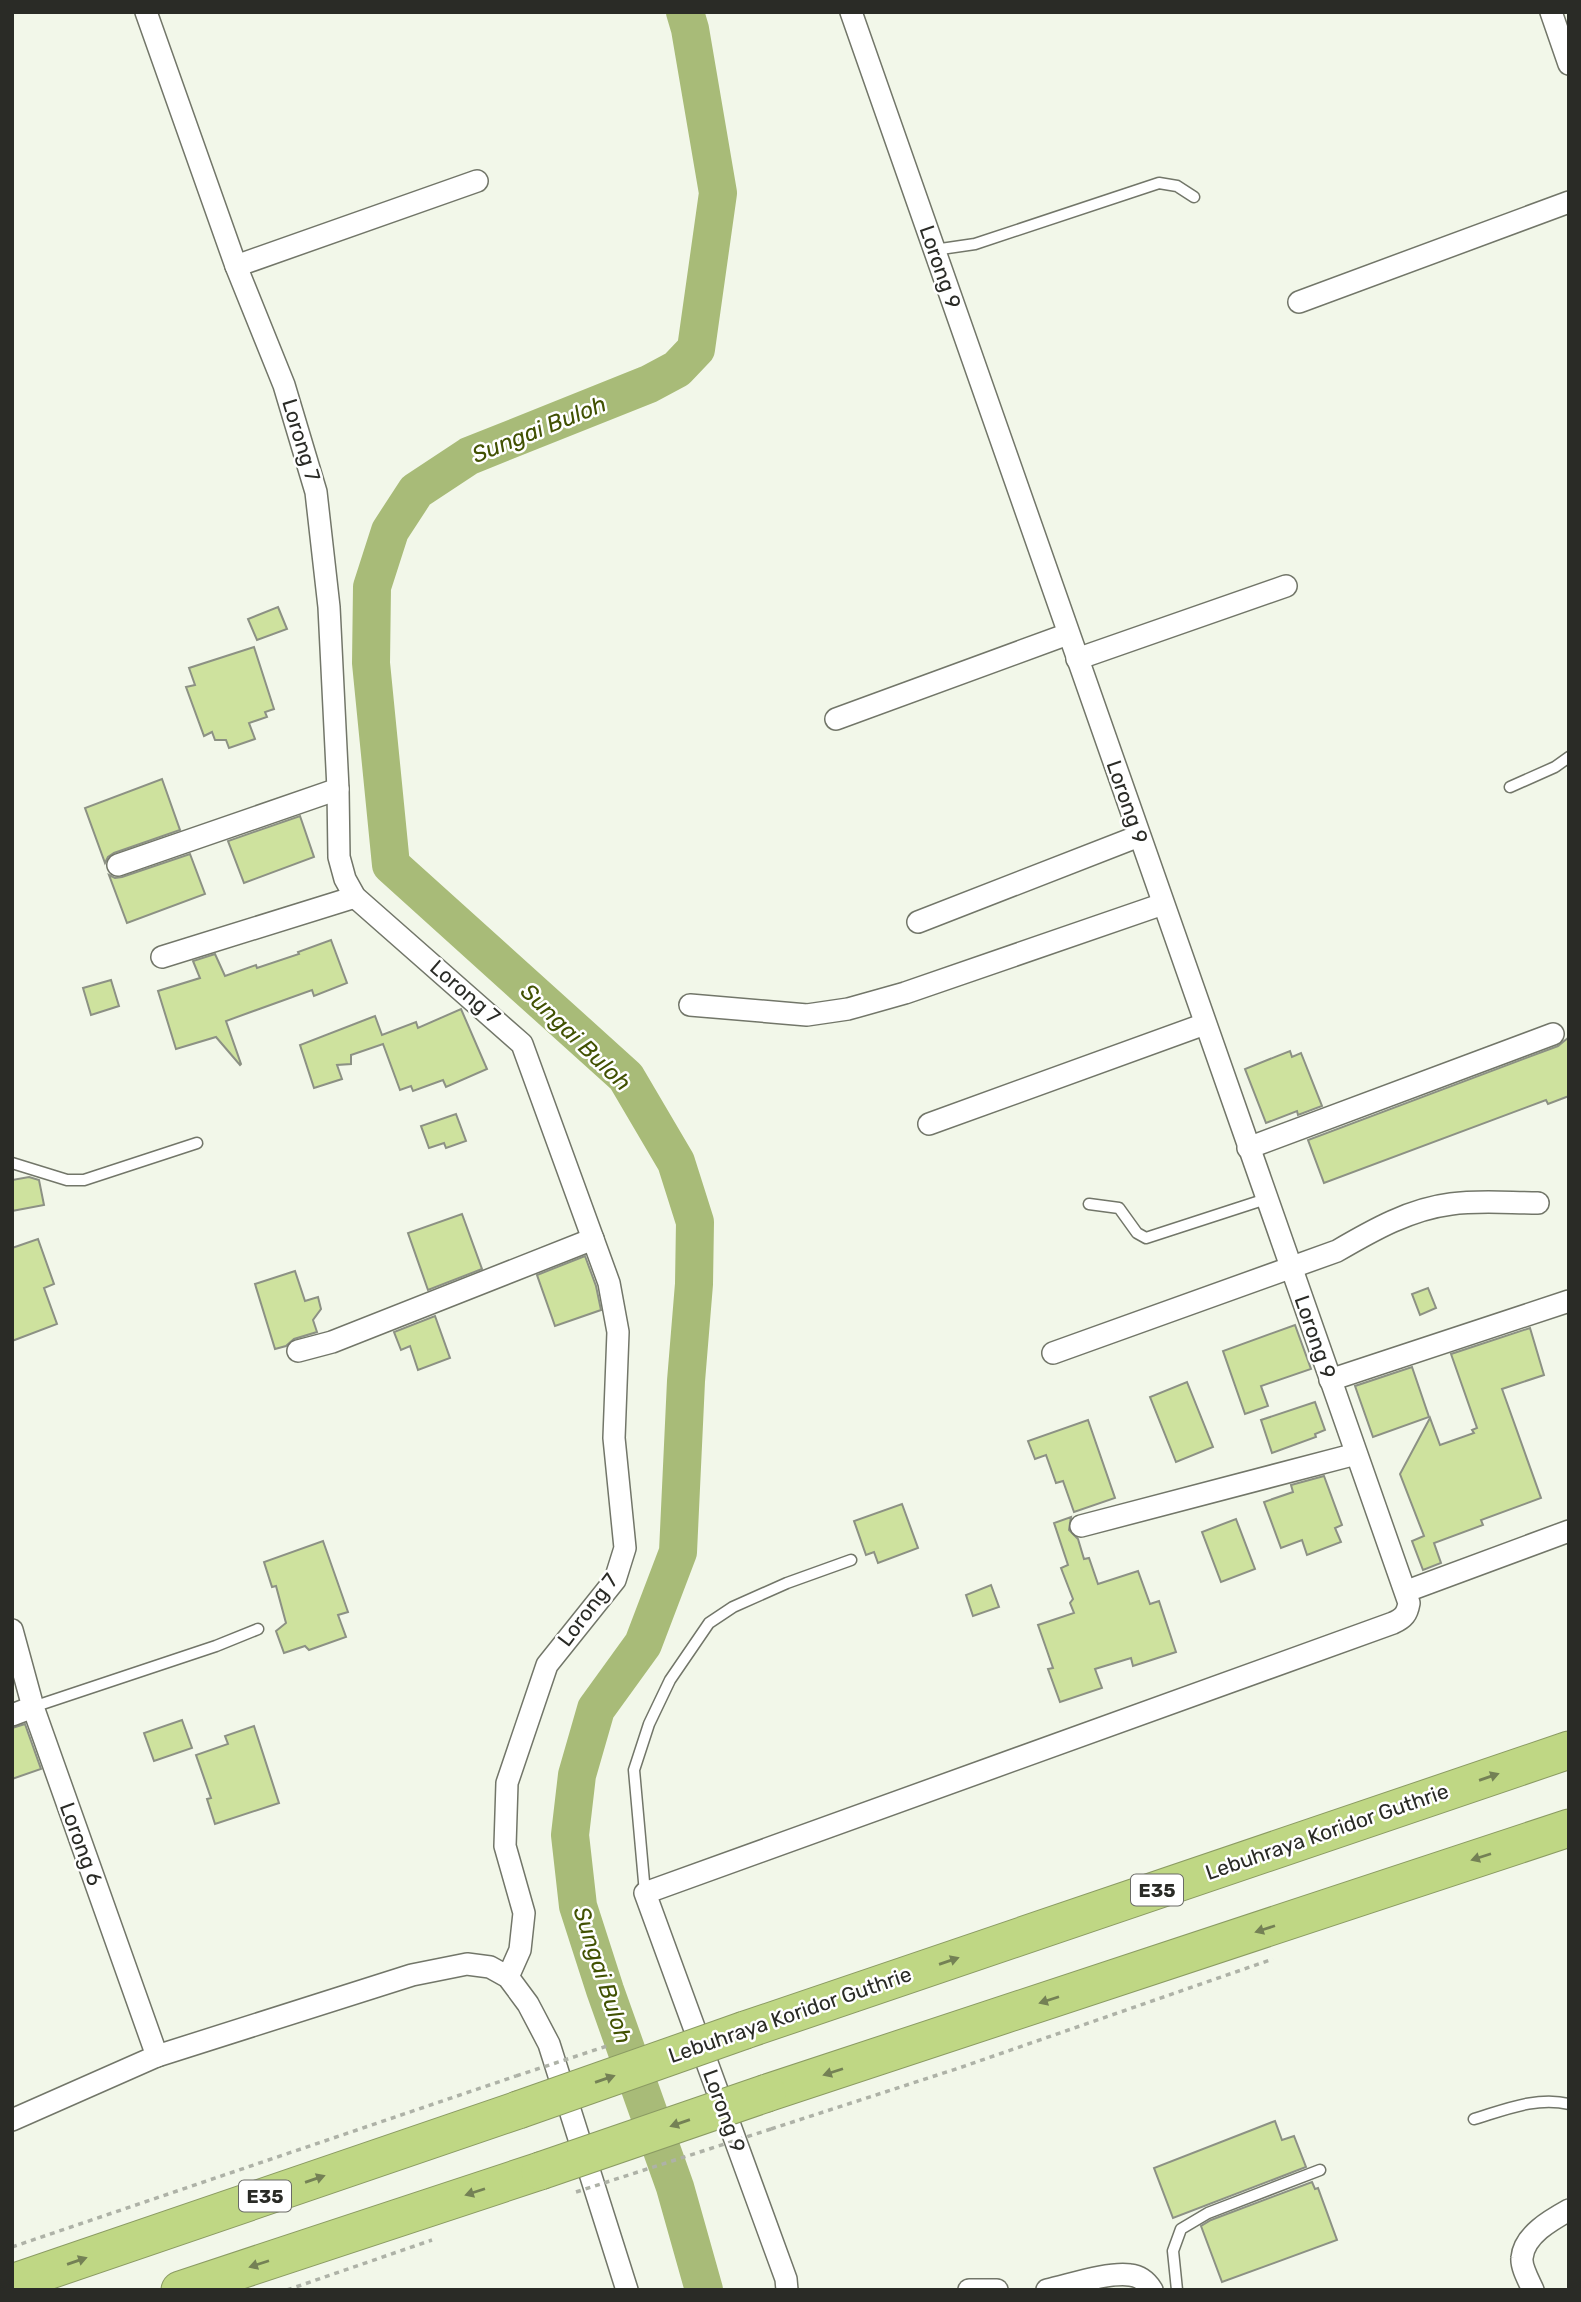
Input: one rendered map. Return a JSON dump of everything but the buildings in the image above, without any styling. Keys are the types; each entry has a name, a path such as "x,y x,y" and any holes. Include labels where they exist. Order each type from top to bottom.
{"highway":[{"name":"Lebuhraya Koridor Guthrie","path":"12,2283 517,2093 745,2030 1569,1750"},
{"path":"180,2290 540,2171 769,2111 1569,1828"}],"street":[{"name":"Lorong 7","path":"146,12 236,267 284,385 316,492 329,607 339,857 345,878 355,897 523,1044 609,1283 618,1332 614,1438 625,1548 615,1580 547,1665 507,1783 505,1846 524,1913 520,1950 508,1977"},
{"name":"Lorong 9","path":"851,12 1248,1148 1406,1591"},
{"path":"1550,12 1569,64"},
{"path":"236,267 477,181"},
{"path":"1299,302 1569,202"},
{"path":"1077,659 1286,586"},
{"path":"836,719 1068,634"},
{"path":"118,866 338,789"},
{"path":"918,922 1139,836"},
{"path":"162,957 355,897"},
{"path":"690,1005 807,1015 848,1009 905,993 1163,905"},
{"path":"929,1124 1205,1024"},
{"path":"1248,1148 1553,1034"},
{"path":"1053,1353 1337,1251 1376,1228 1415,1212 1452,1204 1538,1203"},
{"path":"298,1351 332,1342 593,1239"},
{"path":"1330,1380 1569,1301"},
{"path":"1081,1526 1356,1454"},
{"path":"645,1893 1393,1623 1408,1613 1406,1591 1569,1531"},
{"name":"Lorong 6","path":"12,1630 33,1707 157,2056"},
{"path":"12,1715 33,1707"},
{"name":"Lorong 9","path":"645,1893 781,2266 787,2290"},
{"path":"12,2120 157,2056 437,1969 467,1964 490,1966 508,1977 528,2004 549,2044 627,2290"},
{"path":"1533,2290 1522,2260 1526,2244 1548,2222 1569,2210"},
{"path":"1047,2290 1131,2275 1147,2282 1152,2290"},
{"path":"969,2290 997,2290"}],"lane":[{"path":"934,250 975,244 1159,183 1177,186 1194,197"},
{"path":"1510,787 1555,767 1569,757"},
{"path":"12,1163 67,1180 84,1180 197,1143"},
{"path":"1089,1204 1116,1206 1137,1233 1146,1238 1266,1199"},
{"path":"645,1893 634,1770 649,1724 670,1680 709,1623 733,1607 787,1583 851,1560"},
{"path":"33,1707 216,1646 258,1629"},
{"path":"1474,2119 1525,2104 1557,2101 1569,2104"},
{"path":"1177,2290 1173,2251 1181,2229 1208,2213 1320,2170"}],"path":[{"path":"569,2194 769,2111 959,2068 1276,1958"},
{"path":"12,2247 517,2093"},
{"path":"288,2290 437,2238"}],"waterway":[{"name":"Sungai Buloh","path":"685,12 718,193 696,349 677,369 649,384 469,456 416,491 390,531 372,587 371,663 391,865 626,1077 676,1162 695,1222 694,1284 686,1381 678,1552 643,1644 596,1709 577,1775 570,1835 578,1906 675,2187 704,2290"}]}
